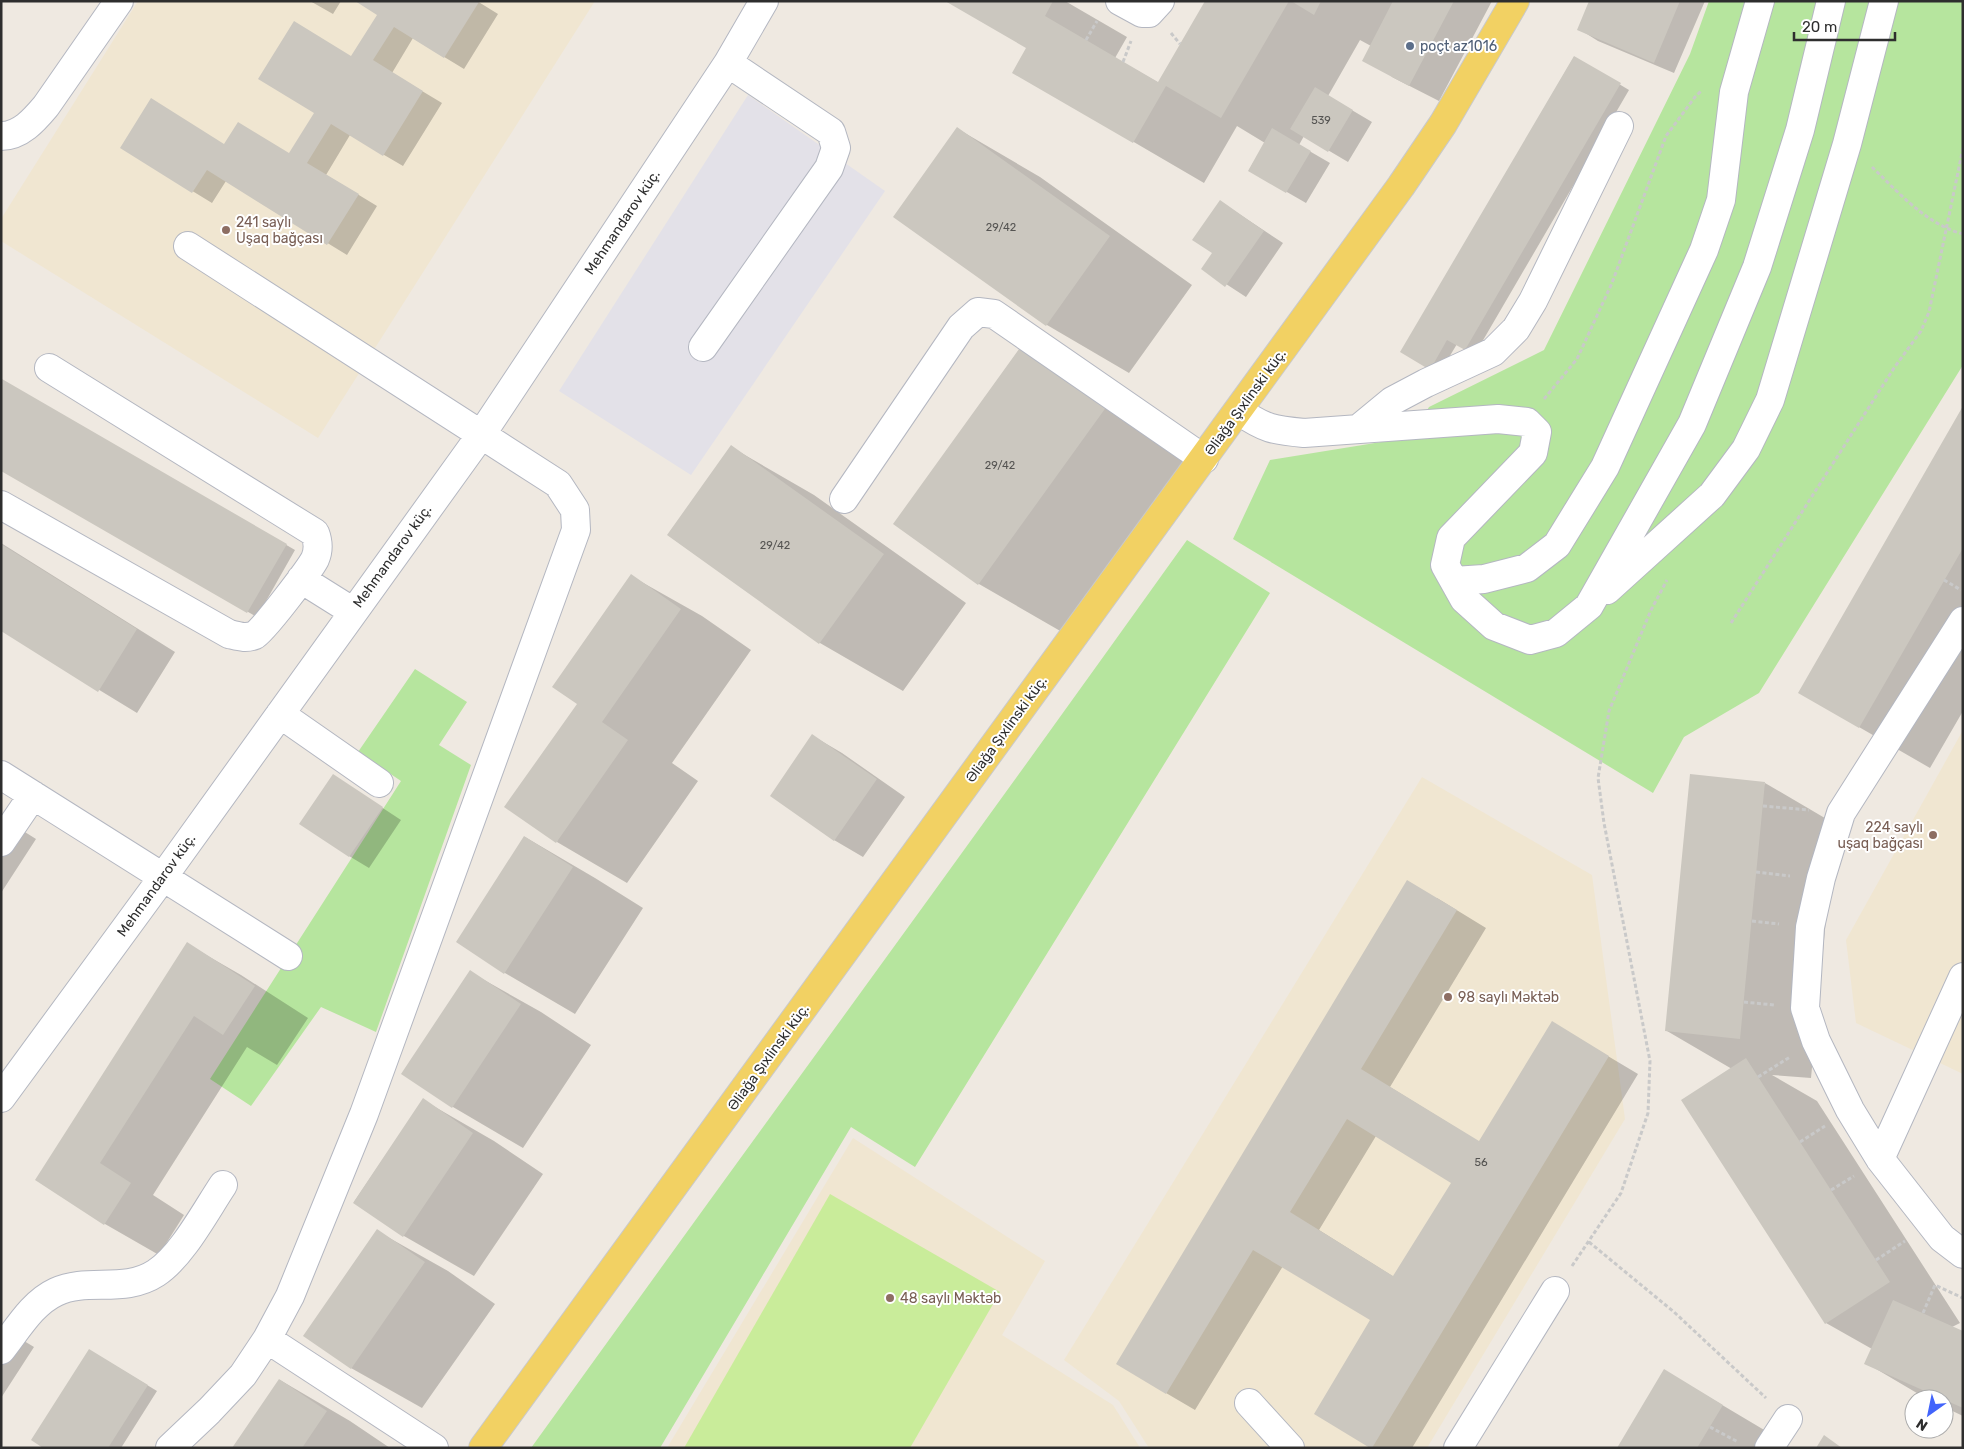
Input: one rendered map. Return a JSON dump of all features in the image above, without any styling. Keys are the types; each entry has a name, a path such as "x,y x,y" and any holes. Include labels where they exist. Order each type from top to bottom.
{"main road":[{"name":"Əliağa Şıxlinski küç.","path":"483,1448 1239,411 1443,124 1515,1"}],"street":[{"path":"1,136 18,132 33,122 119,1"},
{"name":"Mehmandarov küç.","path":"1,1098 163,877 352,611 481,435 728,63 764,1"},
{"path":"1120,1 1142,13 1149,13 1160,1"},
{"path":"1454,581 1484,579 1527,568 1556,544 1605,467 1704,250 1721,200 1734,92 1760,1"},
{"path":"1589,606 1692,424 1757,267 1800,130 1831,1"},
{"path":"1239,411 1258,424 1274,430 1304,433 1498,419 1527,422 1537,432 1533,452 1451,538 1445,565 1464,599 1494,626 1530,640 1556,633 1589,606 1712,495 1746,449 1770,400 1847,144 1884,1"},
{"path":"703,348 829,168 836,148 830,132 728,63"},
{"path":"1358,429 1392,401 1493,352 1516,329 1533,301 1619,126"},
{"path":"170,1448 209,1411 242,1375 267,1339 290,1296 364,1114 576,530 576,510 558,484 188,246"},
{"path":"844,499 961,327 978,312 994,314 1204,459"},
{"path":"1,505 229,634 244,638 257,634 316,558 318,542 315,533 49,368"},
{"path":"301,579 352,611"},
{"path":"1963,621 1841,813 1821,878 1810,927 1805,1008 1816,1041 1850,1110 1880,1159 1942,1238 1963,1254"},
{"path":"280,714 379,783"},
{"path":"1,775 288,956"},
{"path":"1,842 33,796"},
{"path":"1880,1159 1963,977"},
{"path":"1,1350 37,1304 56,1292 78,1286 129,1285 156,1274 176,1255 223,1186"},
{"path":"1458,1448 1555,1291"},
{"path":"267,1339 434,1448"},
{"path":"1249,1403 1290,1448"},
{"path":"1769,1448 1788,1419"}],"path":[{"path":"1731,623 1889,376 1921,331 1930,312 1963,148"},
{"path":"1555,1291 1621,1193 1648,1113 1650,1061 1604,823 1598,778 1609,711 1651,610 1668,578"},
{"path":"1944,580 1963,591"},
{"path":"1763,806 1841,813"},
{"path":"1588,1242 1674,1312 1788,1419"},
{"path":"1923,1313 1935,1285 1963,1298"},
{"path":"1710,1427 1740,1444"}],"shaded area":[{"name":"241 saylı Uşaq bağçası","path":"138,1 595,1 318,438 1,241 1,219"},
{"path":"748,95 885,191 691,475 559,391"},
{"name":"224 saylı uşaq bağçası","path":"1963,730 1963,1074 1856,1023 1846,940"},
{"name":"98 saylı Məktəb","path":"1422,777 1592,875 1625,1119 1427,1448 1149,1448 1119,1401 1064,1360"},
{"name":"48 saylı Məktəb","path":"853,1138 1045,1261 1002,1335 1113,1405 1139,1446 1138,1448 667,1448"}],"green space":[{"path":"1709,1 1963,1 1963,365 1759,693 1684,737 1653,793 1233,539 1270,460 1412,437 1429,407 1544,350 1690,54"},
{"path":"1187,540 1270,593 915,1167 851,1127 660,1448 531,1448 1024,768"},
{"path":"415,669 467,702 439,745 471,765 376,1032 321,1007 251,1106 210,1079 401,781 358,752"},
{"path":"830,1194 1000,1292 910,1448 684,1448"}],"building":[{"path":"355,1 479,2 444,58 394,27 373,60 423,91 383,156 331,124 307,163 359,194 327,245 207,170 192,193 120,148 151,98 224,144 238,122 289,153 314,113 258,79 294,21 351,56 377,15"},
{"path":"945,1 1053,1 1045,16 1158,82 1205,1 1289,1 1221,118 1166,86 1133,143 1012,73 1026,48"},
{"path":"1291,1 1321,1 1314,15"},
{"path":"1393,1 1454,1 1409,86 1362,61"},
{"path":"1589,1 1680,1 1654,63 1577,30"},
{"path":"1574,56 1621,83 1465,350 1447,340 1430,370 1400,352"},
{"path":"1315,87 1353,110 1328,152 1290,129"},
{"path":"957,127 1110,236 1046,326 893,217"},
{"path":"1272,128 1311,151 1286,193 1248,171"},
{"path":"1220,200 1264,231 1225,287 1201,269 1212,253 1192,240"},
{"path":"1022,345 1107,406 978,585 893,524"},
{"path":"2,379 287,544 247,613 1,471"},
{"path":"1963,406 1963,548 1859,728 1798,693"},
{"path":"731,445 884,554 819,644 667,535"},
{"path":"1,544 137,629 98,692 1,631"},
{"path":"631,574 681,609 602,722 628,740 556,843 504,807 577,704 552,687"},
{"path":"812,734 877,779 834,841 770,796"},
{"path":"333,774 383,807 349,857 299,824"},
{"path":"1690,774 1765,782 1740,1039 1665,1031"},
{"path":"524,836 573,867 504,974 456,942"},
{"path":"1407,880 1457,910 1361,1069 1479,1141 1552,1021 1609,1056 1372,1448 1314,1414 1370,1320 1253,1250 1166,1394 1116,1364","holes":["1347,1119 1451,1183 1393,1276 1290,1212"]},
{"path":"187,942 255,986 223,1035 194,1016 100,1163 131,1183 104,1225 35,1180"},
{"path":"470,970 521,1004 452,1108 401,1074"},
{"path":"1746,1058 1890,1282 1825,1324 1681,1100"},
{"path":"423,1098 473,1133 403,1237 353,1203"},
{"path":"377,1229 425,1262 351,1369 303,1336"},
{"path":"1893,1300 1963,1331 1963,1408 1954,1404 1954,1389 1920,1389 1864,1364"},
{"path":"89,1349 148,1385 108,1448 43,1448 31,1440"},
{"path":"1664,1369 1723,1405 1697,1448 1617,1448"},
{"path":"279,1379 327,1411 302,1448 232,1448"},
{"path":"1824,1435 1842,1448 1816,1448"}],"place":[{"name":"poçt az1016","path":"1410,46"},
{"name":"241 saylı Uşaq bağçası","path":"226,230"},
{"name":"224 saylı uşaq bağçası","path":"1933,835"},
{"name":"98 saylı Məktəb","path":"1448,997"},
{"name":"48 saylı Məktəb","path":"890,1298"}]}
